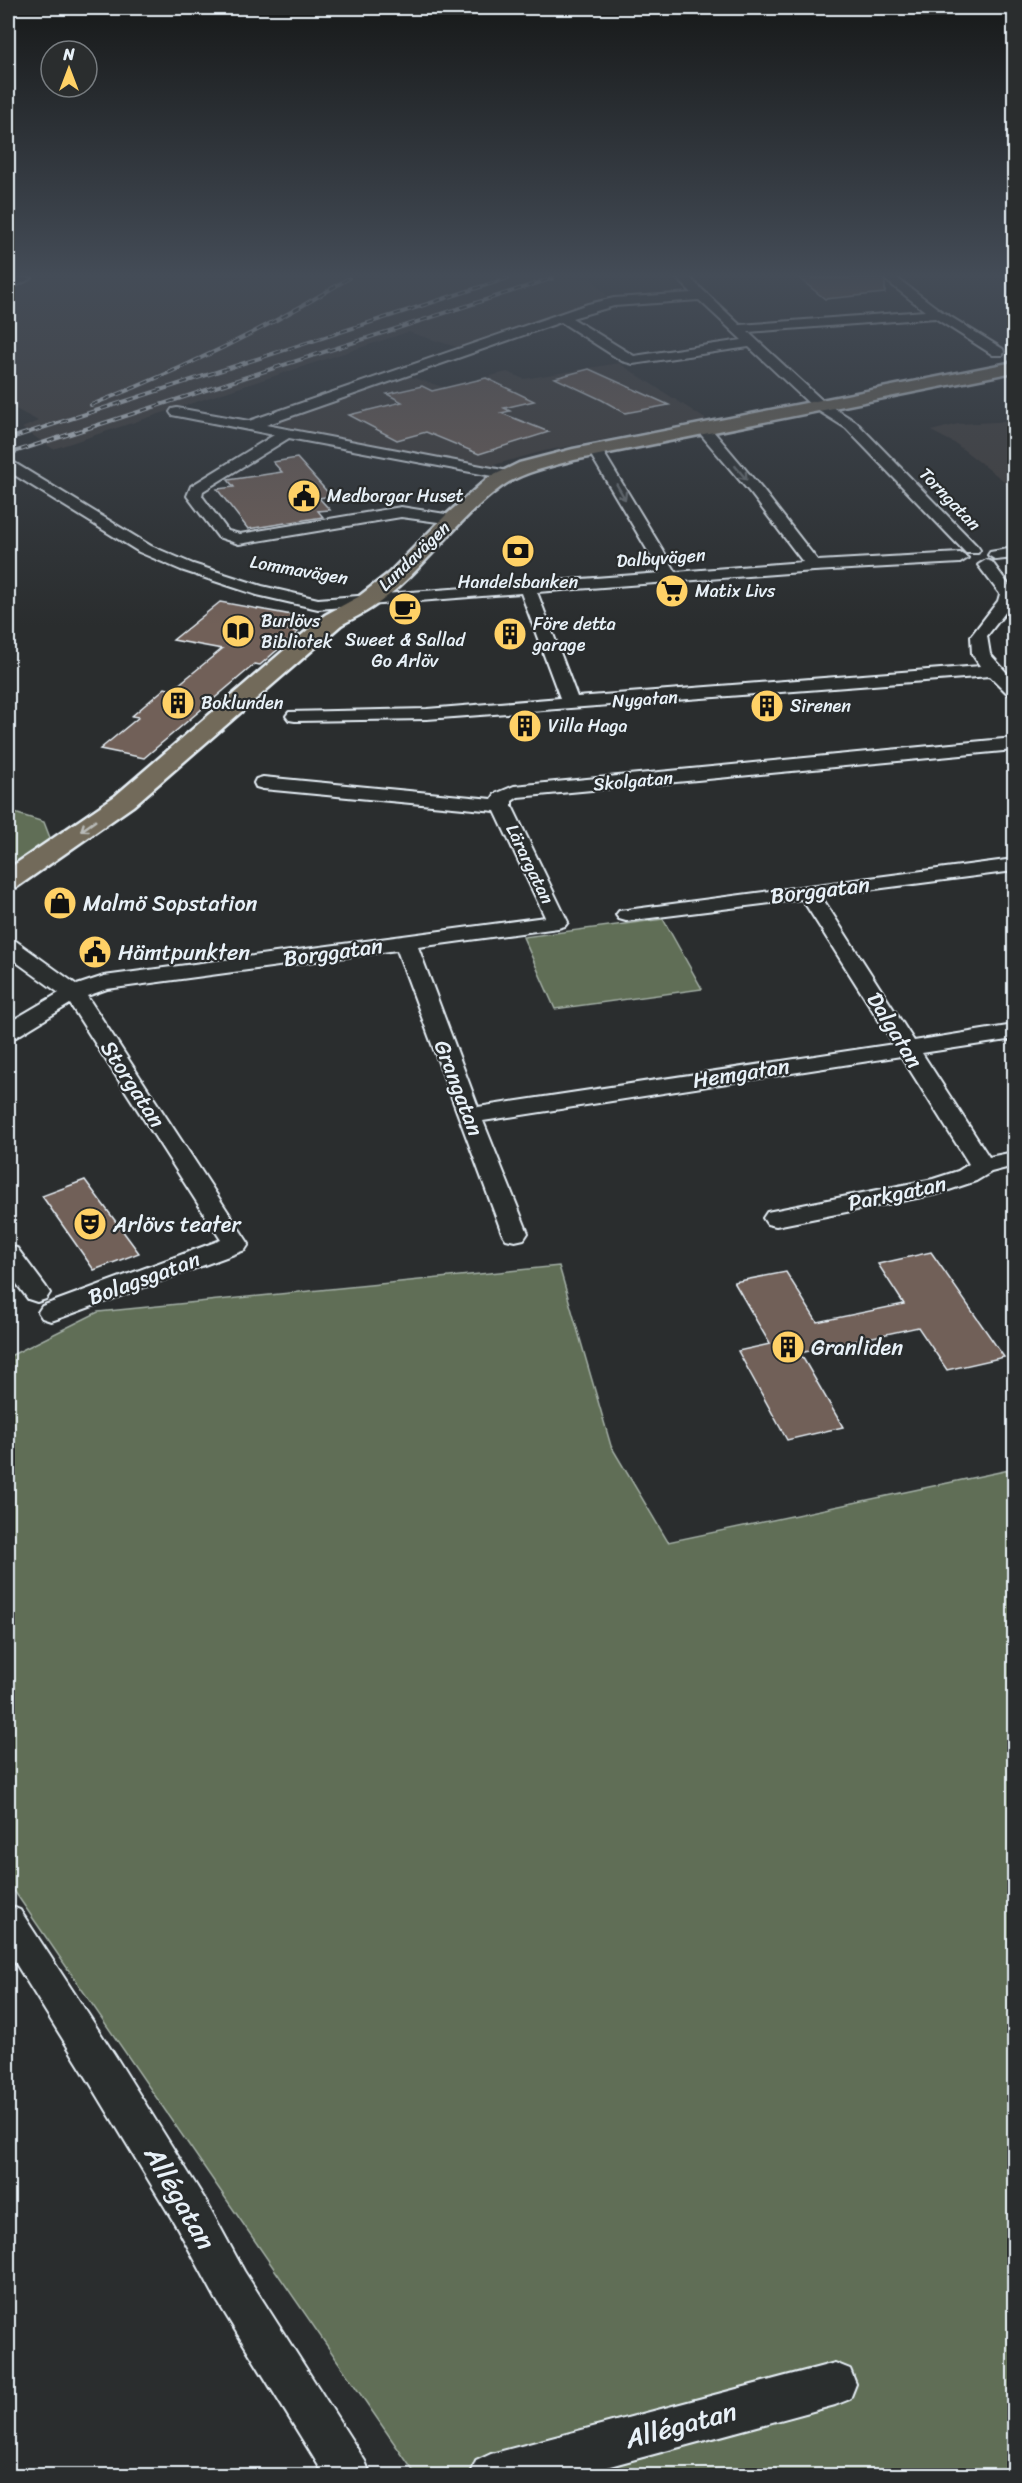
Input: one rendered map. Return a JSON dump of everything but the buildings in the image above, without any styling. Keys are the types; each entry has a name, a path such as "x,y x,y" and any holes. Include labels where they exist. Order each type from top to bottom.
{"main road":[{"name":"Lundavägen","path":"8,882 124,801 333,620 366,602 396,577 453,519 495,482 545,461 876,394"},
{"name":"Lundavägen","path":"8,903 111,830 151,798 356,622 366,602"}],"street":[{"path":"252,425 341,394"},
{"name":"Torngatan","path":"807,394 819,405 851,425 966,554"},
{"path":"177,412 508,475"},
{"path":"703,428 814,566"},
{"path":"288,432 196,489 194,496 223,534 239,540 390,513 411,512 453,519"},
{"path":"595,450 671,577"},
{"name":"Lommavägen","path":"8,465 145,549 187,567 257,591 318,604 366,602"},
{"name":"Dalbyvägen","path":"366,602 966,554 982,550 991,560"},
{"path":"1014,553 991,560 1011,594 979,636 981,654 1014,690"},
{"path":"527,588 571,704"},
{"name":"Nygatan","path":"295,716 427,714 994,670"},
{"name":"Skolgatan","path":"502,806 502,798 514,792 1014,744"},
{"path":"263,783 502,806"},
{"name":"Lärargatan","path":"502,806 558,922"},
{"name":"Borggatan","path":"626,915 1014,865"},
{"name":"Dalgatan","path":"808,892 983,1166"},
{"name":"Borggatan","path":"74,993 104,983 558,922"},
{"name":"Grangatan","path":"405,942 515,1233"},
{"name":"Storgatan","path":"8,946 74,993 236,1244"},
{"path":"8,1032 74,993"},
{"name":"Hemgatan","path":"469,1116 1014,1032"},
{"name":"Parkgatan","path":"776,1218 937,1186 967,1176 983,1166 1014,1159"},
{"name":"Bolagsgatan","path":"8,1254 44,1303 236,1244"},
{"name":"Allégatan","path":"8,1921 109,2080 192,2215 230,2285 350,2475"},
{"name":"Allégatan","path":"491,2475 835,2384"}],"shaded area":[{"path":"8,394 220,394 53,449 22,428 38,421 8,405"},
{"path":"356,394 667,394 707,420 544,451 497,464 485,470 277,430 285,425 274,423"},
{"path":"1014,421 1014,484 1008,484 956,444 931,431 958,424"}],"green space":[{"path":"8,811 44,822 52,843 8,877"},
{"path":"663,919 702,989 555,1009 523,937"},
{"path":"559,1266 611,1446 668,1542 1014,1469 1014,2475 416,2475 8,1882 8,1357 98,1312"}],"railway":[{"path":"91,405 119,394"},
{"path":"8,439 148,394"},
{"path":"8,454 194,394"}],"place":[{"name":"Medborgar Huset","path":"304,496"},
{"name":"Handelsbanken","path":"518,551"},
{"name":"Matix Livs","path":"672,591"},
{"name":"Sweet & Sallad Go Arlöv","path":"405,609"},
{"name":"Burlövs Bibliotek","path":"238,631"},
{"name":"Före detta garage","path":"510,634"},
{"name":"Boklunden","path":"178,703"},
{"name":"Sirenen","path":"767,706"},
{"name":"Villa Haga","path":"525,726"},
{"name":"Malmö Sopstation","path":"60,903"},
{"name":"Hämtpunkten","path":"95,952"},
{"name":"Arlövs teater","path":"90,1224"},
{"name":"Granliden","path":"788,1347"}]}
